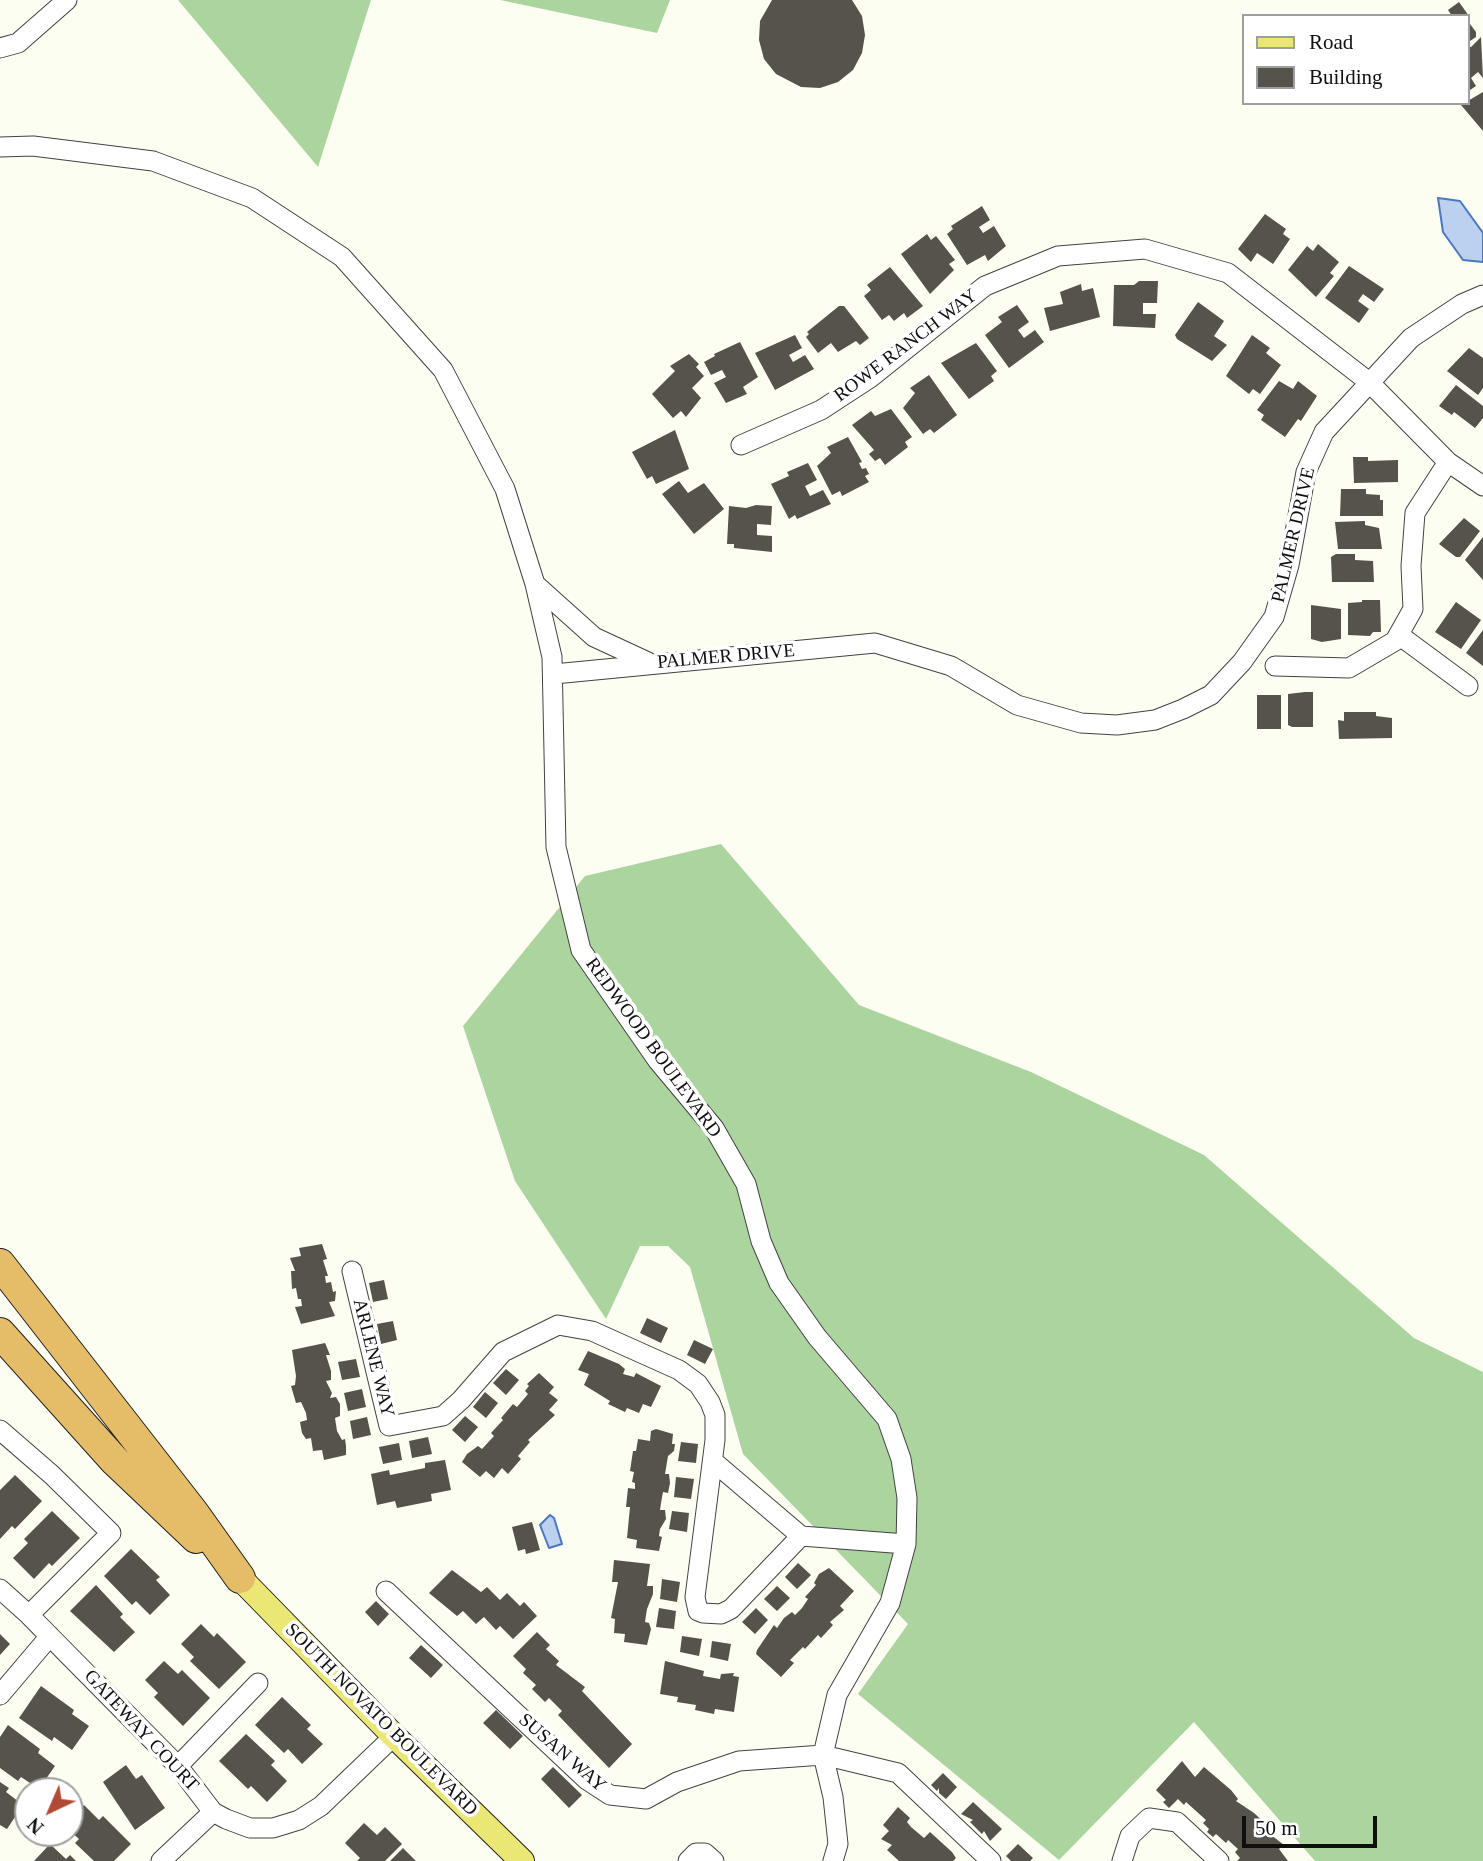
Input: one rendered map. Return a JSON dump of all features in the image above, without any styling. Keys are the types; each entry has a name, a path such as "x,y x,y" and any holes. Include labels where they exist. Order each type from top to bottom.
{"highway":[{"path":"0,1264 240,1578"},
{"path":"0,1287 126,1427"},
{"path":"0,1333 139,1485 240,1578"},
{"path":"0,1343 34,1373"}],"main road":[{"name":"SOUTH NOVATO BOULEVARD","path":"240,1578 394,1736 522,1861"}],"street":[{"path":"0,48 18,43 67,0"},
{"name":"REDWOOD BOULEVARD","path":"0,148 33,146 153,161 252,198 342,257 443,370 505,489 535,584 554,674 556,847 580,950 658,1061 714,1128 746,1184 761,1241 779,1283 817,1337 887,1419 901,1459 907,1498 906,1544 890,1603 837,1695 823,1755 833,1797 838,1844 834,1861"},
{"name":"ROWE RANCH WAY","path":"741,445 821,410 870,378 985,286 1058,256 1145,248 1228,272 1369,382 1448,462 1481,481"},
{"name":"PALMER DRIVE","path":"554,674 875,643 951,666 1017,705 1081,723 1117,725 1155,720 1211,695 1242,662 1274,617 1289,565 1306,472 1324,432 1411,338 1462,304 1483,295"},
{"path":"1275,666 1349,668 1395,641 1413,609 1411,566 1415,513 1448,462"},
{"path":"535,584 594,637 653,664"},
{"path":"1399,635 1468,686"},
{"name":"ARLENE WAY","path":"352,1271 389,1426 443,1416 461,1401 503,1352 558,1325 592,1331 679,1370 698,1384 715,1415 715,1462 695,1597 698,1611 710,1615 732,1609 801,1536"},
{"path":"0,1430 52,1475 111,1533 29,1615"},
{"path":"715,1462 801,1536 906,1544"},
{"name":"GATEWAY COURT","path":"0,1589 178,1766 213,1812 250,1828 273,1828 299,1820 321,1806 394,1736"},
{"name":"SUSAN WAY","path":"386,1591 587,1780 610,1795 646,1799 677,1782 739,1761 823,1755 898,1773 991,1861"},
{"path":"0,1695 50,1636"},
{"path":"178,1766 258,1683"},
{"path":"161,1861 213,1812"},
{"path":"1122,1861 1130,1836 1149,1818 1177,1822 1219,1861"},
{"path":"688,1861 696,1853 705,1853 714,1861"}],"green space":[{"path":"178,0 371,0 318,167"},
{"path":"500,0 670,0 657,33"},
{"path":"721,844 859,1005 1031,1072 1204,1155 1414,1338 1483,1372 1483,1861 1315,1861 1194,1722 1059,1860 858,1694 908,1624 743,1454 690,1267 668,1246 640,1246 606,1319 515,1181 463,1026 585,876"}],"water":[{"path":"1438,198 1460,201 1483,233 1483,262 1463,260 1443,232"},
{"path":"550,1515 554,1518 562,1544 549,1548 540,1525"}],"building":[{"path":"772,0 852,0 862,16 865,35 862,53 853,70 838,82 820,88 801,87 776,74 764,59 759,40 760,21"},
{"path":"1459,2 1468,14 1451,14 1448,10"},
{"path":"1469,23 1476,32 1476,37 1469,42"},
{"path":"1481,37 1483,78 1478,72 1471,78 1476,86 1469,91 1469,46"},
{"path":"1483,92 1483,131 1461,105 1469,105 1469,100"},
{"path":"982,206 990,220 979,227 983,233 994,226 1006,246 988,261 985,255 967,265 947,234 953,229 951,226"},
{"path":"1265,214 1286,229 1283,234 1290,239 1273,264 1257,253 1251,262 1238,249"},
{"path":"927,234 931,240 936,236 955,260 949,264 954,270 930,294 901,254"},
{"path":"1318,244 1339,262 1330,273 1334,276 1316,297 1288,270 1307,246 1313,251"},
{"path":"1349,266 1384,289 1374,302 1363,294 1358,301 1369,309 1359,323 1325,298"},
{"path":"890,267 923,306 907,318 904,313 894,321 889,315 882,320 864,296 871,290 867,285"},
{"path":"1139,281 1158,281 1157,303 1143,303 1143,314 1156,314 1155,328 1113,326 1114,285 1134,285"},
{"path":"1081,284 1082,291 1093,288 1100,317 1050,331 1044,308 1063,304 1060,292"},
{"path":"1198,302 1224,321 1214,336 1227,345 1212,361 1177,339 1175,335"},
{"path":"1017,305 1029,322 1018,330 1024,338 1035,330 1044,342 1009,368 985,335 1002,322 998,317"},
{"path":"839,306 844,306 869,338 860,345 856,341 838,352 831,343 818,353 806,337 809,334 807,332"},
{"path":"795,335 802,348 789,355 793,362 805,355 814,369 775,390 755,353"},
{"path":"1252,335 1270,348 1266,353 1281,365 1260,394 1253,389 1249,394 1226,376"},
{"path":"740,342 758,377 743,387 747,394 726,403 714,383 726,377 722,370 711,375 704,362 715,356 714,354"},
{"path":"976,343 997,371 991,376 994,381 969,399 941,363"},
{"path":"1469,348 1483,358 1483,388 1478,395 1447,371"},
{"path":"689,354 699,364 696,367 704,376 692,388 701,398 686,417 681,411 673,418 652,394 675,371 670,366"},
{"path":"929,375 957,415 934,433 930,429 923,434 903,408 915,393 910,388"},
{"path":"1279,381 1293,389 1298,381 1317,396 1301,421 1298,419 1285,437 1261,420 1264,415 1257,410"},
{"path":"1456,385 1483,406 1483,418 1475,428 1454,412 1452,415 1439,406"},
{"path":"891,409 912,437 905,442 908,447 885,465 880,458 875,461 869,454 874,450 852,425 871,411 875,416"},
{"path":"675,430 689,469 656,484 652,476 647,479 632,452"},
{"path":"848,437 862,462 859,463 862,469 866,468 869,474 865,476 869,482 842,496 840,491 832,495 817,466 831,453 827,447"},
{"path":"1353,457 1368,457 1368,461 1398,460 1398,482 1354,483"},
{"path":"808,463 817,480 805,486 810,496 823,490 831,504 797,519 795,515 789,519 771,484 789,476 787,472"},
{"path":"679,481 688,493 704,483 724,509 694,534 662,494"},
{"path":"1341,489 1366,489 1366,494 1380,495 1380,500 1383,500 1383,516 1340,516"},
{"path":"756,505 772,506 771,525 757,524 757,535 772,536 772,552 734,548 734,544 727,544 729,506 746,508"},
{"path":"1464,518 1480,531 1460,557 1456,557 1439,544"},
{"path":"1365,521 1365,525 1379,528 1382,549 1338,549 1335,522"},
{"path":"1483,537 1483,580 1465,560"},
{"path":"1336,554 1355,554 1355,560 1373,561 1374,582 1332,582 1331,557"},
{"path":"1380,600 1381,632 1373,632 1370,636 1348,635 1348,603"},
{"path":"1456,602 1481,620 1461,649 1435,632"},
{"path":"1311,605 1341,609 1341,639 1322,642 1311,639"},
{"path":"1483,630 1483,666 1466,653"},
{"path":"1313,692 1313,727 1292,727 1288,725 1288,694"},
{"path":"1257,695 1281,695 1281,729 1257,729"},
{"path":"1344,712 1376,712 1376,716 1392,718 1392,738 1339,739 1338,720 1344,721"},
{"path":"322,1244 327,1259 323,1260 328,1276 325,1276 326,1283 331,1282 333,1292 336,1291 335,1301 329,1302 335,1316 301,1324 295,1307 302,1306 301,1299 298,1299 296,1288 292,1289 291,1271 295,1271 290,1258 301,1256 299,1248"},
{"path":"384,1280 388,1299 373,1302 369,1283"},
{"path":"647,1318 668,1328 661,1343 640,1333"},
{"path":"393,1321 397,1340 381,1344 377,1324"},
{"path":"694,1340 713,1349 705,1364 687,1355"},
{"path":"325,1343 330,1355 326,1355 331,1371 331,1380 326,1381 332,1393 330,1398 336,1397 340,1404 340,1416 335,1418 337,1431 342,1440 345,1439 346,1455 324,1460 322,1450 313,1451 311,1438 306,1439 302,1433 300,1422 307,1420 306,1413 301,1402 296,1403 291,1386 295,1385 296,1376 292,1350"},
{"path":"588,1351 619,1364 625,1369 623,1374 634,1377 636,1373 661,1386 651,1407 643,1404 639,1413 627,1408 625,1412 608,1404 610,1401 584,1385 589,1374 578,1370"},
{"path":"356,1359 360,1377 342,1380 338,1362"},
{"path":"506,1369 519,1380 506,1395 493,1383"},
{"path":"539,1373 554,1387 549,1393 558,1400 549,1410 555,1415 528,1440 530,1442 518,1456 521,1459 508,1474 502,1468 494,1478 486,1471 480,1477 462,1462 467,1454 478,1446 482,1449 494,1436 491,1433 503,1420 501,1418 513,1404 517,1407 528,1394 525,1391 529,1386 527,1384"},
{"path":"362,1389 366,1407 348,1411 344,1393"},
{"path":"485,1392 498,1403 486,1418 473,1407"},
{"path":"465,1416 478,1427 465,1442 452,1430"},
{"path":"367,1417 371,1435 353,1439 350,1421"},
{"path":"656,1429 673,1434 672,1444 675,1444 674,1451 668,1456 665,1474 669,1474 670,1483 668,1493 663,1492 661,1503 660,1510 665,1510 666,1519 660,1529 659,1536 662,1537 659,1551 636,1548 637,1540 627,1538 630,1507 626,1507 628,1488 635,1489 635,1483 632,1482 634,1472 630,1471 633,1451 636,1451 638,1439 650,1441 651,1431"},
{"path":"428,1437 432,1454 412,1458 409,1441"},
{"path":"681,1442 698,1444 696,1463 678,1461"},
{"path":"399,1443 402,1460 383,1464 379,1447"},
{"path":"445,1460 451,1490 431,1494 432,1501 397,1508 395,1501 377,1505 371,1474 389,1470 390,1475 425,1468 425,1463"},
{"path":"15,1475 42,1501 15,1529 12,1526 0,1539 0,1490"},
{"path":"676,1477 694,1479 691,1499 674,1497"},
{"path":"52,1511 80,1538 52,1566 49,1563 34,1579 13,1558 28,1543 24,1539"},
{"path":"672,1511 689,1513 687,1532 669,1529"},
{"path":"532,1522 540,1550 526,1554 525,1549 518,1551 512,1527"},
{"path":"131,1549 160,1577 156,1580 170,1595 150,1615 136,1601 132,1605 104,1576"},
{"path":"614,1560 650,1564 647,1586 653,1586 653,1594 645,1622 649,1623 651,1629 647,1645 624,1642 625,1634 614,1633 615,1619 611,1618 618,1582 612,1582"},
{"path":"798,1563 811,1575 797,1589 785,1577"},
{"path":"829,1568 854,1591 840,1606 844,1610 830,1622 833,1625 821,1638 818,1635 790,1660 794,1663 781,1677 756,1654 757,1650 774,1625 777,1628 784,1618 792,1612 795,1615 802,1608 808,1599 805,1597 816,1585 814,1583 819,1574"},
{"path":"452,1570 481,1592 487,1587 500,1600 507,1593 520,1606 524,1602 537,1616 513,1639 500,1626 496,1630 484,1617 476,1624 463,1611 457,1616 429,1593"},
{"path":"662,1579 680,1582 677,1602 660,1599"},
{"path":"96,1585 123,1614 120,1617 135,1632 114,1652 70,1611"},
{"path":"777,1586 790,1598 777,1611 764,1599"},
{"path":"376,1601 389,1614 378,1626 365,1612"},
{"path":"659,1608 676,1611 674,1629 656,1627"},
{"path":"756,1608 768,1620 755,1634 742,1622"},
{"path":"201,1624 214,1637 217,1633 246,1662 219,1689 190,1661 194,1657 181,1644"},
{"path":"537,1632 550,1645 546,1649 559,1661 556,1665 585,1687 582,1691 632,1744 609,1768 558,1715 562,1711 549,1698 545,1702 532,1689 536,1685 523,1673 526,1669 513,1656"},
{"path":"0,1634 10,1644 0,1655"},
{"path":"682,1636 702,1639 699,1656 680,1652"},
{"path":"712,1641 731,1644 728,1661 710,1657"},
{"path":"421,1645 443,1665 431,1678 409,1658"},
{"path":"164,1661 178,1674 182,1670 210,1698 183,1726 154,1697 158,1693 145,1680"},
{"path":"665,1661 704,1671 703,1676 720,1679 721,1674 734,1673 733,1676 739,1677 734,1712 715,1709 714,1714 695,1710 696,1705 677,1702 678,1697 660,1694"},
{"path":"41,1686 74,1710 72,1714 89,1726 72,1750 54,1737 52,1741 19,1718"},
{"path":"282,1697 311,1725 307,1729 323,1744 302,1764 288,1749 284,1753 255,1725"},
{"path":"496,1710 523,1736 510,1749 483,1723"},
{"path":"8,1725 40,1749 38,1753 55,1766 47,1777 14,1778 0,1768 0,1737"},
{"path":"246,1734 275,1761 271,1765 287,1781 267,1802 251,1786 248,1789 219,1761"},
{"path":"1182,1761 1195,1777 1204,1767 1231,1790 1238,1799 1236,1801 1254,1813 1269,1827 1266,1831 1284,1845 1279,1849 1288,1861 1237,1861 1240,1858 1235,1852 1238,1849 1228,1840 1226,1843 1216,1834 1213,1837 1207,1832 1209,1829 1203,1823 1206,1820 1186,1802 1184,1805 1178,1799 1169,1808 1163,1802 1166,1800 1156,1790"},
{"path":"126,1765 136,1779 142,1775 165,1808 135,1830 103,1782"},
{"path":"553,1767 582,1795 569,1808 541,1779"},
{"path":"943,1773 957,1787 946,1799 939,1793 939,1788 937,1791 931,1785"},
{"path":"0,1782 9,1788 6,1792 14,1798 14,1818 7,1829 0,1825"},
{"path":"973,1802 1002,1829 990,1841 984,1831 982,1834 970,1822 973,1820 961,1814"},
{"path":"84,1805 99,1820 103,1816 131,1844 114,1861 94,1861 79,1847 84,1847"},
{"path":"898,1807 910,1818 907,1822 911,1827 924,1838 930,1832 956,1858 953,1861 899,1861 887,1850 892,1845 881,1839 889,1831 883,1825"},
{"path":"364,1823 377,1835 385,1827 402,1844 385,1861 357,1861 360,1858 345,1843"},
{"path":"1018,1844 1033,1858 1030,1861 1011,1861 1006,1856"},
{"path":"47,1847 53,1847 66,1859 70,1855 76,1861 34,1861"},
{"path":"403,1848 416,1861 390,1861"}]}
